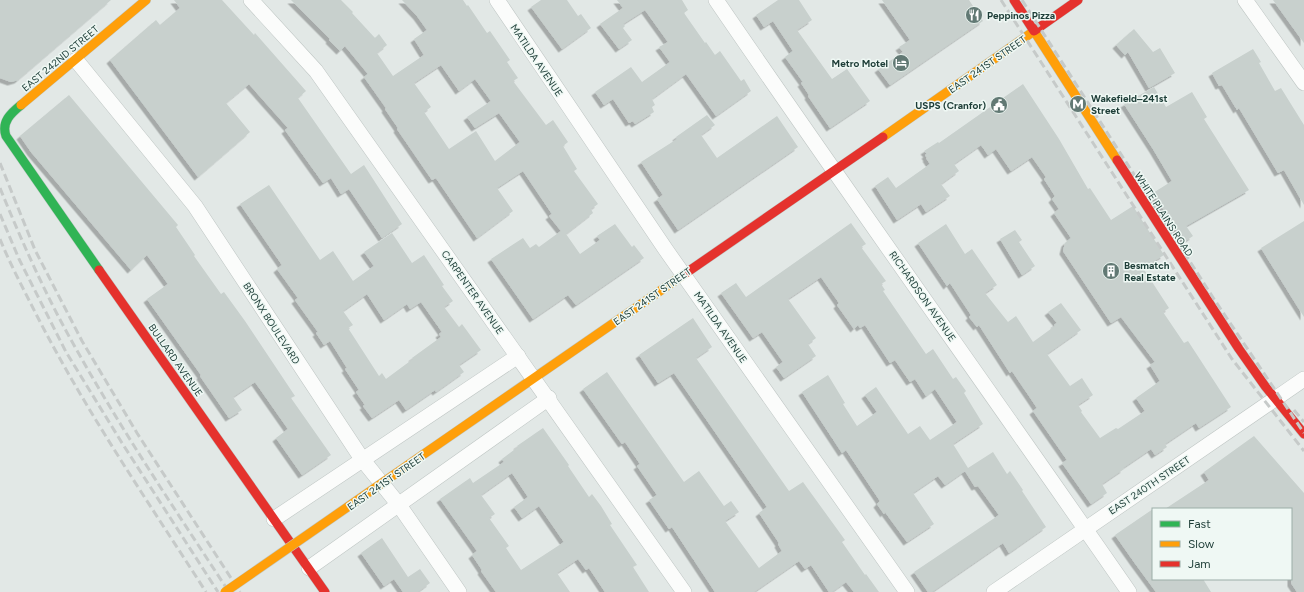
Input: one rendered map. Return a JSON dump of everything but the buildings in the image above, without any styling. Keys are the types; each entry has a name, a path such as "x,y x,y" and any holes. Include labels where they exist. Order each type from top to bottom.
{"street":[{"name":"EAST 242ND STREET","path":"8,140 3,132 5,124 11,113 146,0"},
{"name":"CARPENTER AVENUE","path":"251,0 316,71 684,592"},
{"name":"MATILDA AVENUE","path":"497,0 684,274 907,592"},
{"name":"RICHARDSON AVENUE","path":"716,0 1129,592"},
{"name":"EAST 241ST STREET","path":"225,592 1078,0"},
{"path":"1245,0 1304,83"},
{"name":"WHITE PLAINS ROAD","path":"1022,3 1034,31 1224,327 1275,399 1304,434"},
{"name":"BRONX BOULEVARD","path":"76,60 195,206 362,459 399,505 459,592"},
{"name":"BULLARD AVENUE","path":"8,140 325,592"},
{"path":"274,519 518,356"},
{"name":"EAST 240TH STREET","path":"994,592 1085,528 1304,379"},
{"path":"309,568 548,398"}],"railway":[{"path":"1001,0 1232,359 1304,451"},
{"path":"1022,0 1214,299 1304,433"},
{"path":"0,163 35,250 82,341 137,433 240,592"},
{"path":"0,188 35,269 75,347 130,440 229,592"},
{"path":"0,214 19,259 66,352 122,443 218,592"},
{"path":"0,239 12,267 35,312 75,384 117,454 206,592"},
{"path":"1294,410 1304,422"}],"traffic: fast":[{"path":"21,105 14,111 6,122 6,136 99,270"}],"traffic: slow":[{"path":"21,105 146,0"},
{"path":"883,137 1034,31 1117,160"},
{"path":"408,465 686,273"},
{"path":"225,592 408,465"}],"traffic: jam":[{"path":"1014,0 1034,31 1078,0"},
{"path":"686,273 883,137"},
{"path":"1117,160 1239,349 1265,386 1304,434"},
{"path":"99,270 325,592"}],"place":[{"name":"Peppinos Pizza","path":"974,15"},
{"name":"Metro Motel","path":"901,63"},
{"name":"Wakefield–241st Street","path":"1078,104"},
{"name":"USPS (Cranfor)","path":"999,105"},
{"name":"Besmatch Real Estate","path":"1111,271"}]}
